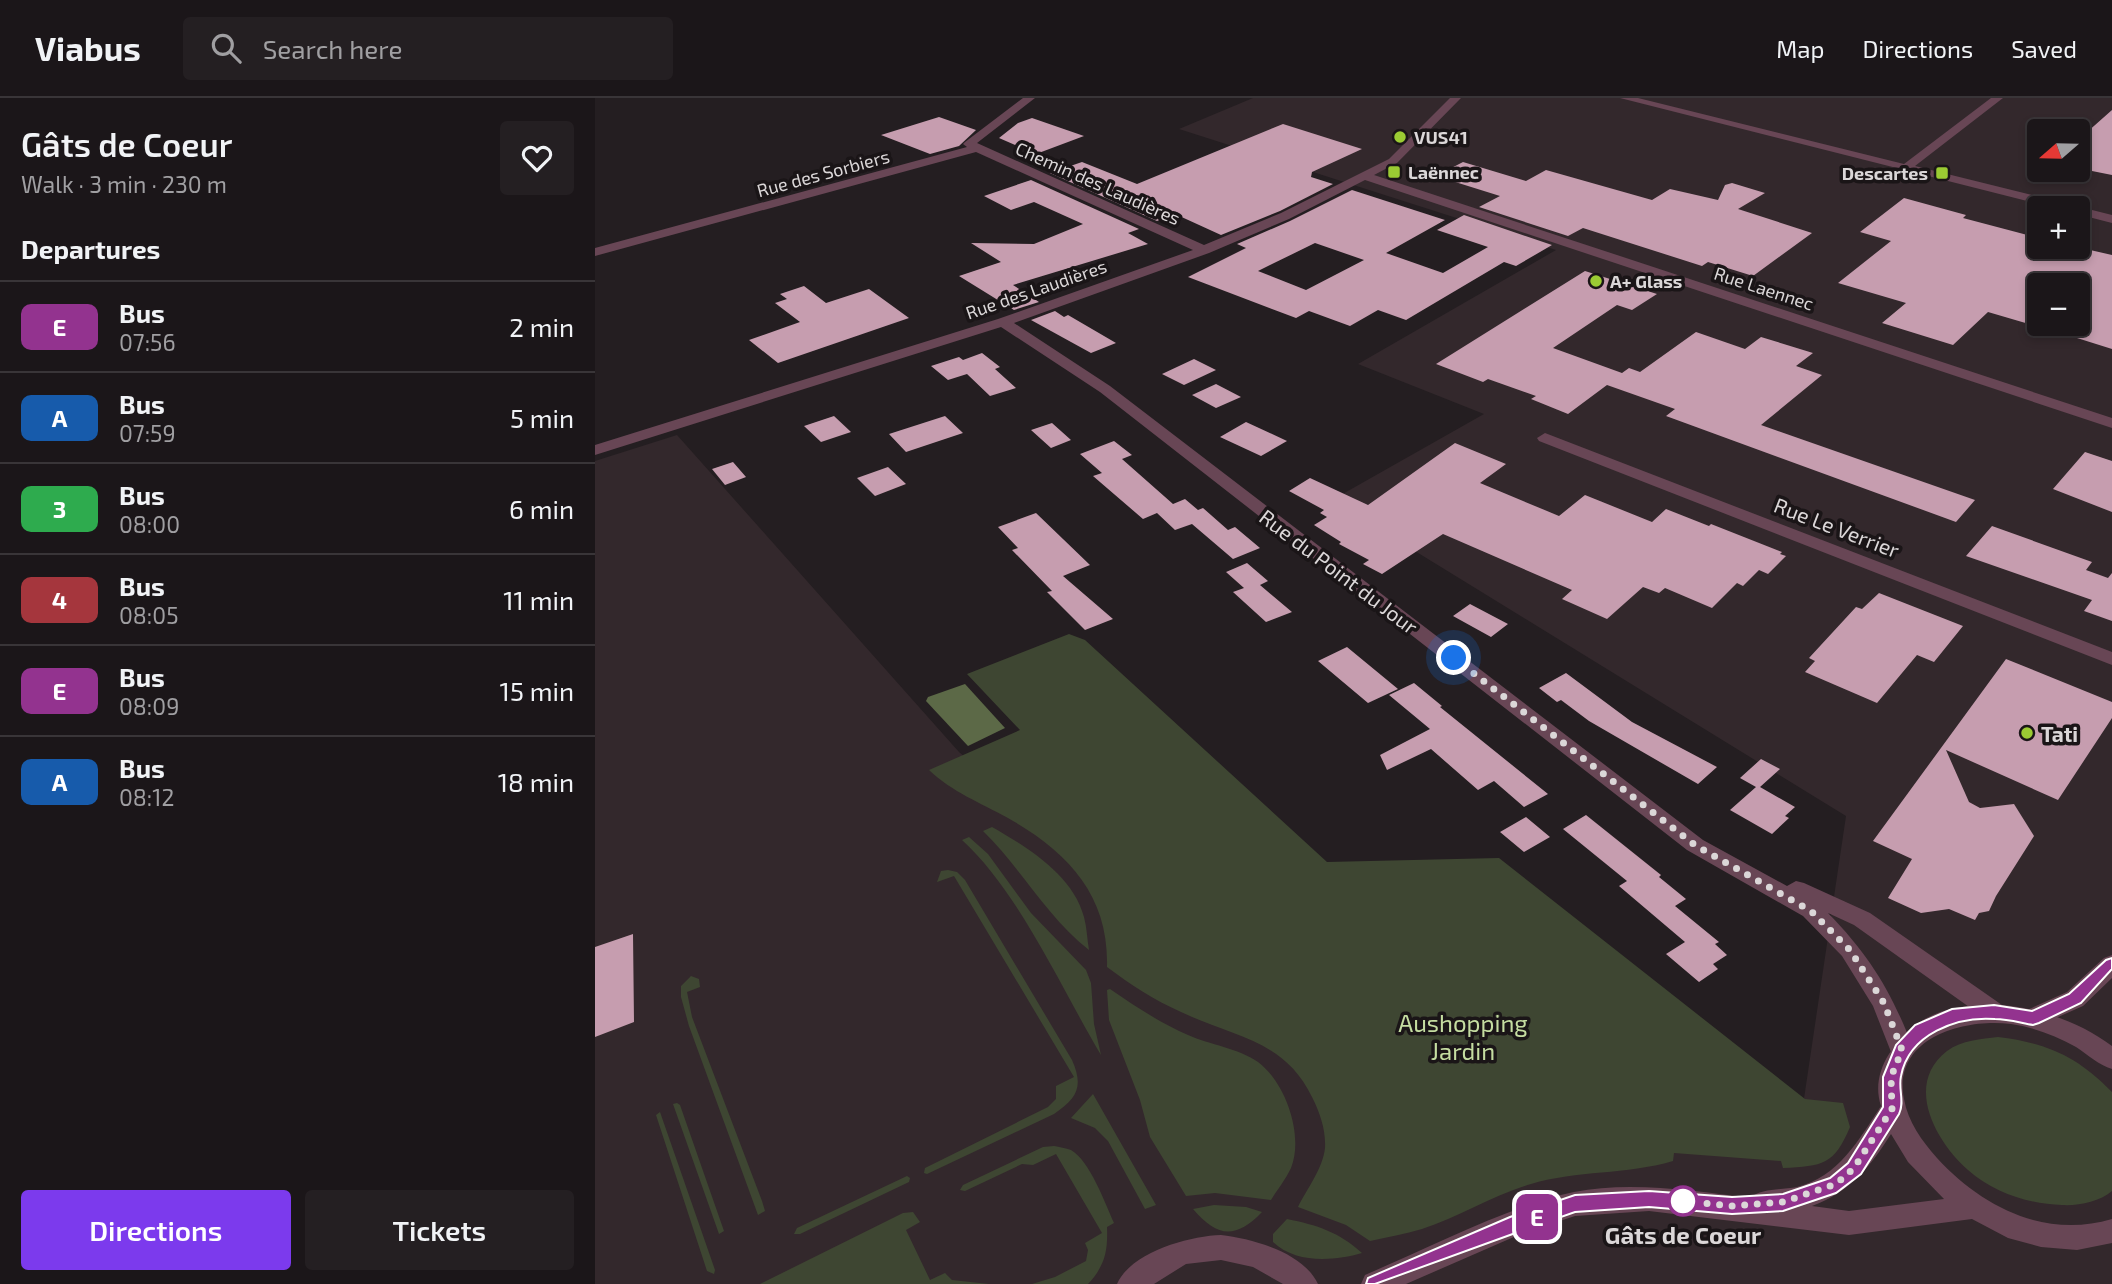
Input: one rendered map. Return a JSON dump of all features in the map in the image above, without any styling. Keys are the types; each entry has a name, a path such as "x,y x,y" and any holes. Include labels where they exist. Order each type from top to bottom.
{"street":[{"path":"977,148 969,145 1030,98"},
{"name":"Rue des Laudières","path":"595,450 1003,322 1204,250 1285,216 1393,161 1456,98"},
{"path":"1625,98 2027,197"},
{"path":"1906,167 1998,98"},
{"name":"Chemin des Laudières","path":"977,148 1204,250"},
{"name":"Rue des Sorbiers","path":"595,252 977,148"},
{"name":"Rue Laennec","path":"1365,176 2112,423"},
{"path":"2090,213 2112,219"},
{"name":"Rue du Point du Jour","path":"1003,322 1105,389 1695,845 1811,911 1850,950 1884,1003 1902,1050"},
{"name":"Rue Le Verrier","path":"1545,438 2112,659"},
{"name":"Rue du Point du Jour","path":"1743,870 1793,888 1862,919 1994,1012"},
{"path":"2033,1018 2075,999 2112,964"},
{"path":"2112,1059 2092,1043 2033,1018 1994,1012 1952,1016 1921,1030 1902,1050 1891,1077 1892,1109 1907,1142 1935,1176 1975,1207 2017,1229 2064,1238 2097,1237 2112,1231"},
{"path":"1732,1206 1783,1202 1836,1184 1854,1168 1892,1109"},
{"path":"1375,1284 1517,1223 1575,1204 1649,1199 1732,1206 1849,1223 1975,1207"},
{"path":"1131,1284 1169,1258 1211,1248 1248,1251 1287,1268 1304,1284"}],"shaded area":[{"path":"1253,98 2112,98 2112,1284 595,1284 595,461 677,435 959,752 1460,1191 1615,1107 1798,1139 1846,816 1332,500 1484,414 1358,364 1556,250 1179,129"},
{"path":"965,684 1005,728 968,746 926,701 928,697"}],"green space":[{"name":"Aushopping Jardin","path":"1069,634 1085,640 1327,862 1499,858 1805,1099 1843,1103 1850,1127 1844,1140 1832,1156 1808,1166 1783,1168 1781,1161 1674,1153 1673,1161 1637,1169 1566,1176 1503,1194 1422,1229 1370,1241 1346,1225 1298,1207 1318,1171 1325,1148 1320,1115 1300,1078 1272,1051 1171,1007 1143,992 1107,967 1106,941 1101,918 1081,878 1066,861 1030,831 957,791 929,770 1020,730 967,674"},
{"path":"992,827 1034,853 1070,888 1084,917 1089,950 1060,923 983,831"},
{"path":"969,837 988,854 1031,913 1086,970 1091,983 1094,1024 1101,1055 1020,913 983,861 962,840"},
{"path":"941,871 957,872 965,880 1072,1060 1078,1085 1073,1097 1054,1114 927,1174 924,1173 925,1168 1048,1107 1056,1099 1056,1086 1074,1077 954,876 937,882"},
{"path":"691,976 699,979 700,987 687,992 692,1017 762,1201 765,1211 758,1215 689,1026 681,997 681,986"},
{"path":"1110,989 1168,1025 1242,1053 1268,1071 1277,1083 1290,1111 1295,1141 1291,1168 1271,1200 1215,1193 1186,1196 1150,1137 1140,1100 1109,1020 1107,990"},
{"path":"1998,1037 2032,1043 2060,1053 2086,1069 2112,1092 2112,1191 2107,1195 2095,1201 2075,1205 2050,1204 2012,1196 1978,1178 1956,1159 1945,1145 1929,1113 1926,1096 1927,1080 1934,1065 1947,1051 1959,1044"},
{"path":"1093,1094 1156,1205 1145,1209 1108,1141 1095,1128 1071,1118"},
{"path":"673,1104 680,1105 724,1231 719,1234"},
{"path":"660,1112 715,1270 714,1274 707,1271 656,1115"},
{"path":"1054,1146 1071,1150 1078,1155 1096,1183 1114,1223 1107,1227 1107,1244 1102,1264 1088,1284 1032,1284 1055,1277 1086,1261 1088,1250 1085,1243 1102,1233 1056,1154 1033,1165 1022,1164 965,1191 960,1190 963,1185 1043,1147"},
{"path":"907,1176 910,1178 909,1182 800,1234 794,1234 797,1228"},
{"path":"1214,1205 1246,1207 1262,1212 1243,1227 1226,1232 1210,1225 1193,1209"},
{"path":"913,1212 920,1222 906,1230 930,1280 945,1273 952,1280 989,1284 760,1284 903,1213"},
{"path":"1287,1219 1327,1230 1362,1253 1328,1259 1293,1254 1273,1242 1273,1234"}],"building":[{"path":"2112,110 2112,175 2090,171 2090,129"},
{"path":"939,117 976,130 959,146 930,154 881,135"},
{"path":"1032,118 1084,136 1036,154 999,138 1018,123"},
{"path":"1283,124 1362,149 1312,172 1311,177 1333,184 1280,211 1221,235 1175,214 1157,221 1050,173 1082,162 1137,184"},
{"path":"1463,162 1526,181 1546,170 1652,200 1670,189 1718,200 1725,185 1732,183 1765,193 1738,209 1812,233 1753,276 1708,262 1702,266 1583,228 1568,236 1479,207 1500,196 1436,176"},
{"path":"1031,180 1139,229 1128,233 1148,244 1013,285 1039,302 1014,310 959,276 1001,262 971,243 1034,244 1083,224 1034,202 1011,210 984,196"},
{"path":"1352,190 1445,220 1386,253 1443,273 1488,247 1437,230 1464,215 1552,245 1516,266 1504,262 1406,320 1378,310 1350,326 1309,311 1296,318 1188,277 1246,248 1237,244","holes":["1315,243 1364,260 1306,290 1258,271"]},
{"path":"1904,198 1966,215 1963,218 2027,235 2027,259 2090,259 2090,250 2112,255 2112,349 2077,338 2090,336 2090,273 2027,273 2027,323 1988,312 1953,345 1882,323 1906,303 1838,283 1891,241 1860,232"},
{"path":"1585,271 1657,294 1632,310 1617,305 1553,348 1622,373 1629,368 1640,372 1696,332 1745,349 1761,337 1813,353 1796,366 1822,375 1761,425 1975,500 1956,522 1666,416 1675,409 1607,385 1568,414 1531,399 1536,396 1488,379 1483,382 1436,364"},
{"path":"804,286 826,303 869,289 909,318 778,363 749,340 800,322 775,303 787,299 780,294"},
{"path":"1055,311 1064,317 1068,315 1116,343 1091,353 1031,320"},
{"path":"982,353 1000,367 995,369 1016,388 990,396 967,374 948,380 931,366 959,357 963,360"},
{"path":"1194,359 1216,370 1184,385 1162,374"},
{"path":"1216,384 1241,397 1216,408 1192,395"},
{"path":"834,416 851,432 821,442 804,426"},
{"path":"945,416 963,433 906,452 889,434"},
{"path":"1246,422 1287,441 1261,456 1220,437"},
{"path":"1052,423 1071,440 1051,448 1031,430"},
{"path":"1114,441 1132,455 1122,459 1173,504 1185,499 1198,510 1203,508 1228,530 1235,527 1260,548 1233,559 1192,524 1175,530 1157,513 1143,519 1093,476 1102,473 1080,454"},
{"path":"1455,443 1506,464 1480,483 1559,516 1585,495 1652,522 1666,509 1709,526 1711,524 1782,552 1780,554 1786,556 1768,574 1759,570 1743,586 1737,583 1712,608 1665,588 1659,593 1643,587 1607,619 1562,599 1572,590 1443,534 1382,574 1363,564 1369,560 1339,544 1341,542 1314,525 1327,517 1320,513 1324,510 1289,491 1310,478 1368,505"},
{"path":"2085,452 2112,461 2112,512 2053,489"},
{"path":"733,462 746,477 725,485 712,469"},
{"path":"888,467 906,484 875,496 857,478"},
{"path":"1036,513 1090,565 1063,576 1113,619 1085,630 1047,592 1052,591 1012,550 1018,548 998,527"},
{"path":"1992,526 2092,562 2086,570 2108,578 2112,573 2112,621 2084,611 2092,600 1966,556"},
{"path":"1247,563 1268,581 1260,585 1292,612 1266,622 1233,592 1244,588 1226,572"},
{"path":"1879,593 1963,626 1934,662 1917,655 1877,703 1805,672 1815,661 1809,658 1856,607 1862,609"},
{"path":"1470,604 1508,624 1491,637 1453,616"},
{"path":"1347,647 1398,689 1368,703 1318,661"},
{"path":"2006,659 2112,702 2112,718 2058,800 1946,750 1969,802 1980,808 2014,804 2034,836 1989,911 1979,913 1975,920 1949,909 1921,913 1888,898 1912,859 1873,841"},
{"path":"1566,673 1632,722 1717,767 1698,784 1589,721 1561,700 1557,702 1539,688"},
{"path":"1414,683 1548,794 1524,807 1494,781 1478,790 1431,749 1387,770 1380,755 1430,729 1389,695"},
{"path":"1761,759 1780,769 1760,787 1795,807 1785,816 1789,818 1772,834 1730,810 1756,787 1740,778"},
{"path":"1586,815 1661,875 1659,877 1686,899 1675,906 1719,942 1715,944 1727,955 1713,964 1718,969 1699,982 1666,954 1685,942 1619,886 1627,881 1563,829"},
{"path":"1526,817 1550,837 1524,852 1500,832"},
{"path":"633,934 634,1022 595,1037 595,947"}],"bus line":[{"name":"E","path":"1375,1284 1517,1223 1575,1204 1649,1199 1732,1206 1783,1202 1814,1194 1836,1184 1865,1154 1892,1109 1891,1077 1902,1050 1921,1030 1952,1016 1994,1012 2033,1018 2075,999 2112,964"}],"place":[{"name":"VUS41","path":"1400,137"},
{"name":"Laënnec","path":"1394,172"},
{"name":"Descartes","path":"1942,173"},
{"name":"A+ Glass","path":"1596,281"},
{"name":"Tati","path":"2027,733"},
{"name":"Gâts de Coeur","path":"1683,1201"}],"route":[{"path":"1454,658 1695,845 1811,911 1850,950 1884,1003 1902,1050 1891,1077 1892,1109 1854,1168 1836,1184 1814,1194 1783,1202 1732,1206 1683,1201"}]}
